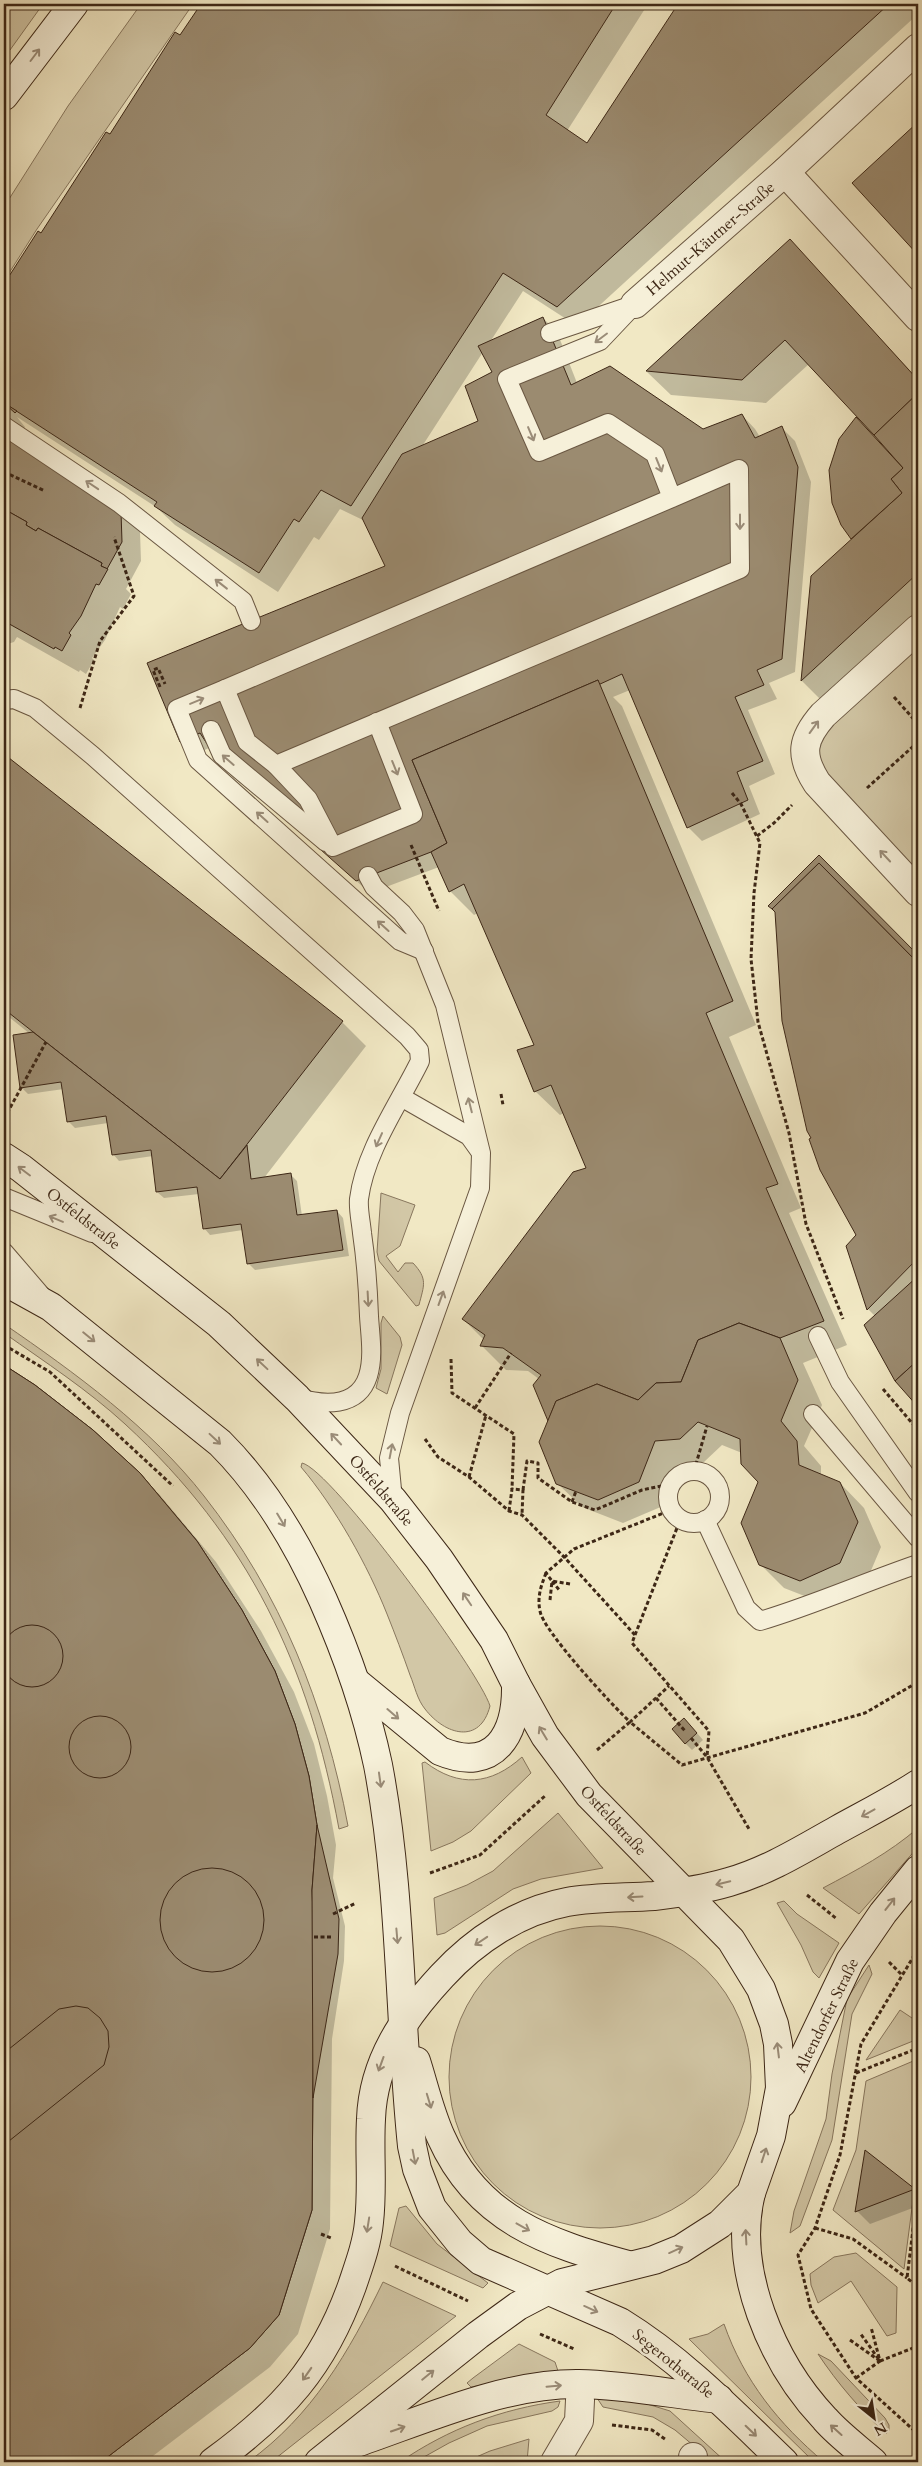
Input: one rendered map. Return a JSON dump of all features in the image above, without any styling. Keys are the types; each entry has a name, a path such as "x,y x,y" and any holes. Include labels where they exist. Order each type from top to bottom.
{"main road":[{"path":"4,95 74,4"},
{"name":"Helmut-Käutner-Straße","path":"635,304 785,172 918,48"},
{"name":"Helmut-Käutner-Straße","path":"785,172 918,317"},
{"path":"918,629 811,728 804,753 808,769 817,783 918,892"},
{"name":"Ostfeldstraße","path":"4,1157 21,1168 219,1324 297,1398 393,1500 439,1559 494,1640 545,1736 570,1773 589,1795 731,1940 761,1989 774,2024 778,2044 780,2081 776,2116"},
{"path":"4,1281 51,1307 204,1428 253,1480 278,1515 302,1557 338,1635 356,1682 378,1766 393,1888 404,2021 441,2137 464,2179 477,2194 502,2215 538,2236 578,2251 630,2266"},
{"path":"356,1682 440,1751 454,1757 470,1759 492,1751 508,1734 516,1704 516,1684"},
{"path":"213,2462 258,2428 292,2395 326,2346 341,2316 369,2226 372,2198 371,2119 375,2084 389,2045 404,2021 443,1975 467,1952 496,1931 526,1914 567,1902 683,1892 730,1882 775,1864 918,1784"},
{"name":"Altendorfer Straße","path":"776,2116 850,1961 883,1913 918,1870"},
{"name":"Segerothstraße","path":"404,2021 412,2146 417,2169 432,2208 450,2233 481,2261 620,2322 639,2334 679,2364 719,2399 784,2462"},
{"path":"776,2116 751,2193 745,2230 746,2247 760,2308 787,2372 825,2420 873,2462"},
{"path":"327,2456 478,2335 518,2306 546,2290 576,2278 654,2260 705,2235 737,2210 751,2193"},
{"path":"327,2456 502,2394 551,2386 588,2385 719,2399"},
{"path":"555,2462 580,2411"}],"lane":[{"path":"550,334 635,304"},
{"path":"635,304 600,341 507,379 539,452 608,423 655,454 672,498"},
{"path":"4,426 119,503 243,601 251,620"},
{"path":"276,765 740,569 740,469 177,709 198,760 400,941 424,951"},
{"path":"225,689 247,742 276,765 308,799 332,848"},
{"path":"4,700 14,699 35,708 71,737 416,1045 419,1050 420,1061 386,1125 365,1173 358,1200 367,1268 371,1360 368,1377 361,1389 348,1400 333,1404 315,1403 297,1398"},
{"path":"332,848 413,814 376,722"},
{"path":"210,730 222,755 332,848"},
{"path":"368,876 374,887 402,913 415,930 424,951 445,1005 481,1153 480,1188 400,1413 389,1458 393,1500"},
{"path":"401,1097 468,1136 481,1153"},
{"path":"4,1197 117,1244"},
{"path":"4,1252 51,1307"},
{"path":"818,1336 840,1382 918,1493"},
{"path":"813,1414 918,1538"},
{"path":"694,1470 709,1475 718,1488 720,1497 714,1514 696,1523 676,1515 667,1496 671,1484 683,1473 694,1470"},
{"path":"705,1520 746,1608 760,1620 798,1610 868,1581 918,1564"}],"path":[{"path":"4,472 47,492"},
{"path":"71,737 100,641 134,596 112,531"},
{"path":"160,688 153,670 158,668 166,686"},
{"path":"845,813 860,795 918,742"},
{"path":"757,836 774,824 817,783"},
{"path":"732,794 741,804 760,843 754,893 751,959 758,1022 789,1133 806,1224 844,1320"},
{"path":"416,857 432,892"},
{"path":"4,1120 46,1042"},
{"path":"501,1094 504,1105"},
{"path":"4,1345 50,1372 173,1486"},
{"path":"475,1408 512,1353"},
{"path":"452,1368 452,1394 514,1434 512,1489 509,1511"},
{"path":"882,1387 918,1430"},
{"path":"469,1477 486,1415"},
{"path":"694,1470 707,1426"},
{"path":"423,1434 427,1444 438,1458 469,1477 509,1511 522,1515 565,1558 636,1635"},
{"path":"522,1515 527,1462 538,1463 538,1478 572,1502 595,1510 642,1490 671,1484"},
{"path":"512,1489 523,1490"},
{"path":"572,1502 576,1491"},
{"path":"676,1515 582,1546 546,1574 539,1593 540,1613 558,1641 617,1710 682,1765 865,1713 918,1682"},
{"path":"676,1515 632,1643 709,1731 707,1757"},
{"path":"546,1574 560,1591"},
{"path":"552,1581 570,1584"},
{"path":"550,1600 552,1581"},
{"path":"596,1751 669,1686"},
{"path":"656,1698 685,1731"},
{"path":"691,1738 707,1757 749,1830"},
{"path":"430,1873 480,1855 546,1795"},
{"path":"807,1895 840,1922"},
{"path":"333,1914 356,1903"},
{"path":"314,1937 333,1937"},
{"path":"917,2433 856,2378 811,2308 798,2255 815,2228 840,2155 860,2044 918,1949"},
{"path":"855,2073 918,2048"},
{"path":"907,2278 918,2190"},
{"path":"815,2228 853,2239 918,2287"},
{"path":"321,2234 334,2240"},
{"path":"386,2262 471,2303"},
{"path":"871,2327 880,2361"},
{"path":"860,2333 880,2361"},
{"path":"540,2334 579,2351"},
{"path":"850,2340 880,2361"},
{"path":"856,2378 880,2361 918,2346"},
{"path":"580,2411 652,2430 693,2460"},
{"path":"917,2433 918,2422"}],"shaded area":[{"path":"4,4 43,4 10,50 4,52"},
{"path":"141,4 193,4 37,229 4,281 4,207 68,106"},
{"path":"918,634 918,890 817,783 804,743"},
{"path":"381,1193 415,1205 400,1246 386,1256 398,1272 405,1263 413,1263 421,1274 423,1287 419,1305 416,1306 379,1261 377,1252"},
{"path":"383,1316 400,1337 402,1345 387,1394 376,1388 381,1369 381,1323"},
{"path":"4,1324 84,1382 136,1424 183,1471 231,1533 256,1572 277,1611 313,1694 327,1737 348,1826 339,1829 326,1769 310,1713 291,1659 267,1608 239,1559 207,1512 169,1467 125,1424 66,1377 4,1333"},
{"path":"302,1463 318,1474 372,1534 434,1616 460,1655 480,1686 490,1706 485,1718 478,1727 470,1731 452,1730 433,1718 422,1705 387,1614 370,1576 338,1518 301,1467"},
{"path":"522,1757 531,1773 471,1831 453,1842 431,1851 422,1763 425,1762 450,1776 475,1780 499,1773"},
{"path":"558,1813 603,1868 541,1879 513,1889 445,1933 437,1935 434,1898 467,1885 493,1871"},
{"path":"918,1828 918,1847 859,1914 823,1888 884,1853"},
{"path":"784,1901 797,1914 839,1943 819,1978 813,1972 801,1945 777,1903"},
{"path":"600,1926 629,1929 658,1937 684,1951 707,1970 726,1993 740,2019 748,2048 751,2077 748,2106 740,2135 726,2161 707,2184 684,2203 658,2217 629,2225 600,2228 571,2225 542,2217 516,2203 493,2184 474,2161 460,2135 452,2106 449,2077 452,2048 460,2019 474,1993 493,1970 516,1951 542,1937 571,1929"},
{"path":"869,1965 872,1974 852,2014 832,2140 800,2226 790,2233 794,2211 826,2119 832,2074 847,1999"},
{"path":"900,2010 918,2022 918,2039 866,2060"},
{"path":"918,2059 918,2162 904,2269 833,2210 856,2150 866,2081"},
{"path":"406,2206 437,2244 488,2283 483,2288 390,2246 399,2208"},
{"path":"918,2227 918,2264 917,2265 914,2262"},
{"path":"856,2253 897,2287 896,2333 887,2336 851,2281 818,2303 811,2285 810,2274 834,2257"},
{"path":"383,2282 456,2316 271,2462 248,2462 271,2444 291,2424 327,2381 357,2333"},
{"path":"724,2324 742,2364 765,2400 792,2432 824,2462 814,2462 689,2339 708,2334"},
{"path":"519,2344 555,2362 558,2371 471,2387 467,2383 473,2378"},
{"path":"818,2354 831,2361 885,2418 889,2425 889,2431 886,2434 833,2376"},
{"path":"597,2398 644,2403 670,2411 726,2462 713,2462 675,2430 653,2417 603,2407"},
{"path":"560,2401 558,2407 552,2411 487,2426 449,2443 415,2462 400,2462 456,2430 476,2422 517,2409"},
{"path":"529,2439 527,2462 465,2462 490,2451"}],"building":[{"path":"201,4 616,4 546,115 587,143 678,4 889,4 557,307 503,273 351,506 321,490 299,522 294,519 259,573 154,506 157,502 4,403 4,284 38,231 41,233 106,132 110,134 175,32 180,35"},
{"path":"918,122 918,255 852,183"},
{"path":"790,239 918,380 918,393 874,435 785,340 742,380 646,371"},
{"path":"543,317 571,385 610,366 703,429 742,414 755,438 782,426 798,467 782,659 757,670 764,685 735,697 763,761 737,772 748,800 687,828 622,674 598,685 598,680 412,760 447,843 431,852 356,881 215,756 200,733 180,742 147,663 385,566 362,518 402,454 478,421 465,386 492,372 478,346"},
{"path":"918,393 918,573 801,681 811,576 902,493 891,479 903,468 874,435"},
{"path":"4,403 17,411 15,413"},
{"path":"856,417 903,468 891,479 902,493 851,539 841,525 832,503 829,470 839,439"},
{"path":"4,432 121,512 122,542 107,569 101,566 102,563 38,528 36,531 26,525 27,522 4,509"},
{"path":"4,509 27,522 26,525 36,531 38,528 102,563 101,566 108,569 99,585 96,584 81,616 69,633 71,635 62,651 55,647 54,649 4,621"},
{"path":"598,680 733,1001 706,1013 778,1184 766,1188 824,1321 780,1338 739,1323 698,1340 681,1382 656,1383 638,1400 597,1384 556,1401 548,1421 533,1385 541,1375 503,1348 480,1346 485,1335 462,1319 573,1172 586,1168 551,1085 534,1092 517,1050 534,1045 464,884 449,892 431,852 447,843 412,760"},
{"path":"4,754 343,1021 220,1179 4,1009"},
{"path":"819,855 918,955 918,963 819,863 772,909 768,906"},
{"path":"819,863 918,963 918,1258 867,1310 846,1246 856,1235 820,1170 809,1139 811,1138 807,1131 782,1021 775,912 772,909"},
{"path":"33,1032 220,1179 247,1145 251,1179 291,1173 297,1215 337,1210 343,1250 247,1264 241,1224 203,1229 197,1187 156,1192 151,1150 112,1155 106,1116 67,1122 61,1082 20,1088 13,1035"},
{"path":"918,1276 918,1360 895,1381 864,1325"},
{"path":"739,1323 780,1338 798,1380 781,1421 797,1441 799,1465 840,1482 858,1522 840,1563 800,1581 759,1565 741,1523 758,1482 741,1464 740,1439 698,1422 680,1439 655,1441 639,1482 598,1500 556,1484 539,1442 556,1401 597,1384 638,1400 656,1383 681,1382 698,1340"},
{"path":"918,1360 918,1407 895,1381"},
{"path":"4,1365 35,1385 93,1430 140,1473 197,1541 242,1610 275,1671 295,1724 309,1776 317,1825 312,1890 314,1937 312,2210 279,2315 250,2348 101,2462 4,2462 4,2145 104,2065 109,2047 108,2031 100,2018 88,2008 76,2006 59,2009 4,2053 4,1671 13,1682 26,1687 44,1685 55,1677 61,1667 63,1655 57,1636 41,1625 22,1625 10,1631 4,1640","holes":["105,1716 117,1721 129,1735 131,1747 128,1762 120,1771 109,1777 99,1778 83,1774 74,1766 69,1757 70,1736 77,1725 87,1718","209,1868 224,1869 243,1878 257,1892 262,1902 265,1919 261,1938 251,1955 237,1966 219,1972 194,1969 181,1962 167,1947 161,1933 160,1921 164,1899 179,1879 192,1871"]},
{"path":"4,1365 35,1385 93,1430 140,1473 197,1541 242,1610 275,1671 295,1724 309,1776 317,1825 312,1890 314,1937 312,2210 279,2315 250,2348 101,2462 4,2462"},
{"path":"26,1625 38,1625 54,1634 61,1644 63,1656 61,1668 54,1678 38,1687 26,1687 15,1682 6,1673 1,1662 1,1650 6,1639 15,1630"},
{"path":"94,1716 106,1716 122,1725 129,1735 131,1747 129,1759 122,1769 106,1778 94,1778 83,1773 74,1764 69,1753 69,1741 74,1730 83,1721"},
{"path":"684,1718 697,1733 685,1744 672,1729"},
{"path":"317,1825 339,1919 338,1954 313,2098 312,1890"},
{"path":"212,1868 232,1872 249,1883 260,1900 264,1920 260,1940 249,1957 232,1968 212,1972 192,1968 175,1957 164,1940 160,1920 164,1900 175,1883 192,1872"},
{"path":"76,2006 88,2008 100,2018 108,2031 109,2047 104,2065 4,2145 4,2053 59,2009"},
{"path":"865,2150 915,2189 855,2212"}]}
